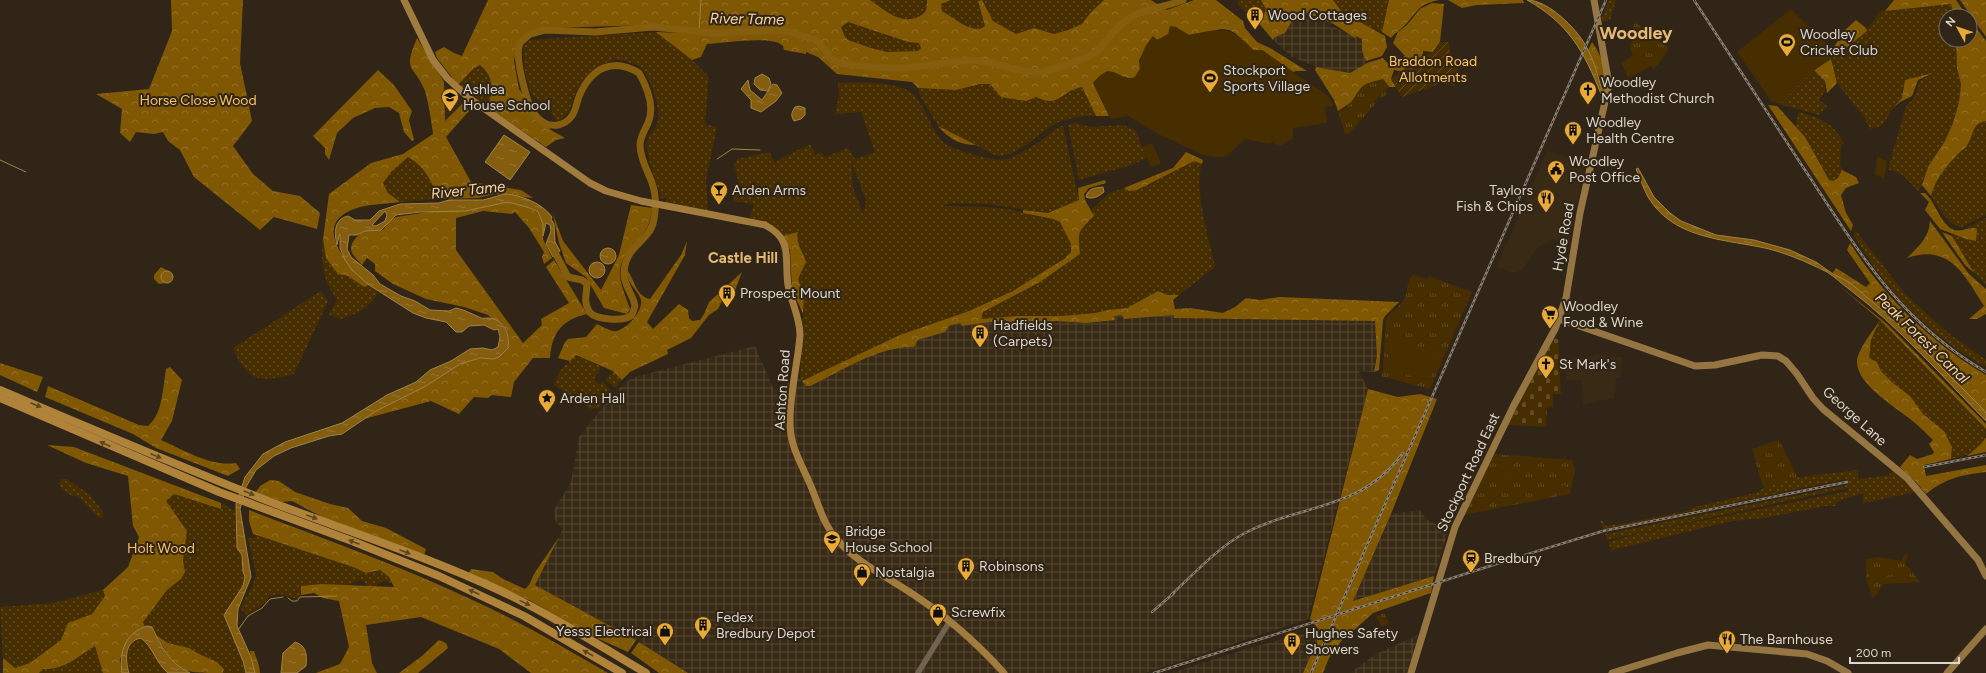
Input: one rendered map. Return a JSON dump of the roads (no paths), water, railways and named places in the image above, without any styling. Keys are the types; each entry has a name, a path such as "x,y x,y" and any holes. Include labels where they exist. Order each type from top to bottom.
{"highway":[{"name":"Ashton Road","path":"404,0 433,60 444,75 464,94 590,183 606,191 641,201 765,225 781,237 788,257 788,286 799,320 800,335 792,390 792,438 822,517 835,538 867,567 908,591 950,621 974,642 1004,673"},
{"path":"0,390 275,504 443,566 499,590 530,605 646,673"},
{"path":"0,398 219,492 352,541 476,593 524,616 622,673"}],"main road":[{"name":"Hyde Road","path":"1551,335 1559,319 1566,298 1580,213 1609,84 1594,0"},
{"name":"George Lane","path":"1559,319 1695,366 1722,363 1762,355 1778,356 1786,361 1797,374 1813,398 1823,409 1907,478 1918,489 1978,560 1986,576"},
{"name":"Stockport Road East","path":"1411,673 1455,527 1514,405 1551,335"},
{"path":"1947,673 1986,629"},
{"path":"1612,673 1708,645 1807,654 1827,661 1848,673"}],"street":[{"path":"918,673 950,621"}],"water":[{"path":"1527,0 1535,1 1552,10 1561,16 1576,31 1586,46 1596,69 1601,94 1588,64 1573,40 1553,18"},
{"path":"762,74 769,78 771,84 768,91 760,90 754,84 755,78"},
{"path":"748,80 750,90 762,100 773,84 777,85 782,93 776,101 761,112 751,108 751,100 741,89"},
{"path":"799,106 805,108 805,115 801,119 794,121 792,112 795,107"},
{"path":"504,135 530,152 510,180 485,162"},
{"path":"1638,168 1654,197 1670,213 1681,221 1716,235 1754,240 1790,250 1816,262 1833,274 1849,282 1893,319 1981,407 1986,413 1986,421 1885,319 1830,274 1777,251 1698,234 1670,221 1658,210 1648,197 1636,169"},
{"path":"1103,187 1104,192 1100,195 1093,198 1086,197 1090,190"},
{"path":"505,194 518,196 537,204 552,217 551,219 554,224 555,242 560,251 553,257 546,244 551,231 550,225 546,223 543,236 543,224 538,212 530,208 508,202 465,211 420,212 396,215 381,230 365,231 357,235 349,235 347,249 351,257 373,275 380,284 430,310 449,311 456,308 481,318 494,319 498,321 505,328 507,333 508,348 499,357 494,359 480,358 460,364 426,386 376,411 342,434 329,436 291,448 274,456 256,470 246,487 240,509 251,577 238,609 237,626 251,657 255,673 246,673 243,661 224,615 243,586 245,577 242,555 237,548 236,504 245,477 263,454 285,442 342,423 387,395 416,382 430,370 451,361 470,349 483,348 492,350 498,347 500,337 498,329 494,330 484,325 469,326 462,332 456,332 446,322 426,318 413,313 369,285 352,270 345,260 340,248 340,234 337,245 335,231 338,223 340,220 348,216 355,220 370,220 379,211 400,204 439,203 449,200 483,200","holes":["385,211 387,215 385,221 376,226 372,225"]},
{"path":"608,248 614,250 616,256 614,262 608,264 602,262 600,256 602,250"},
{"path":"597,262 604,267 605,270 600,277 597,278 590,273 589,270 594,263"},
{"path":"165,271 169,271 173,277 169,283 165,283 161,279 161,275"},
{"path":"148,626 152,627 163,648 172,660 190,673 168,673 160,665 149,646 141,638 131,643 127,652 129,673 122,673 121,665 125,644 134,633"},
{"path":"295,642 304,648 306,666 297,673 281,673 283,653"}],"waterway":[{"path":"699,31 701,0"},
{"name":"River Tame","path":"552,247 568,277 582,280 587,284 586,304 587,308 592,314 609,319 623,319 632,315 635,306 624,278 625,264 628,256 652,227 655,210 655,196 653,187 640,150 640,142 648,123 651,110 645,84 639,73 629,68 612,66 597,72 585,85 580,94 574,112 568,120 558,125 551,125 540,120 532,110 529,103 518,54 520,43 530,34 545,30 595,32 653,27 714,33 782,30 817,40 832,59 839,63 895,68 956,61 976,61 995,63 1018,70 1042,72 1075,62 1093,54 1121,24 1131,17 1183,0"},
{"path":"717,159 732,149 760,150"},
{"path":"0,160 26,172"},
{"path":"288,598 292,601 297,601 300,597 337,596"},
{"path":"238,630 248,616 262,608 270,599 283,597"}],"railway":[{"path":"1311,673 1606,0"},
{"path":"1694,0 1842,227 1882,281 1903,306 1928,330 1955,352 1986,372"},
{"path":"1171,595 1214,554 1233,540 1265,524 1329,504 1349,496 1368,486 1386,472 1403,453"},
{"path":"1924,467 1986,455"},
{"path":"1154,673 1603,531 1847,482"},
{"path":"1152,612 1174,593"}],"place":[{"name":"Wood Cottages","path":"1255,30"},
{"name":"Woodley Cricket Club","path":"1787,57"},
{"name":"Stockport Sports Village","path":"1210,93"},
{"name":"Woodley Methodist Church","path":"1588,105"},
{"name":"Ashlea House School","path":"450,112"},
{"name":"Woodley Health Centre","path":"1573,145"},
{"name":"Woodley Post Office","path":"1556,184"},
{"name":"Arden Arms","path":"719,205"},
{"name":"Taylors Fish & Chips","path":"1546,213"},
{"name":"Prospect Mount","path":"727,308"},
{"name":"Woodley Food & Wine","path":"1550,329"},
{"name":"Hadfields (Carpets)","path":"980,348"},
{"name":"St Mark's","path":"1546,379"},
{"name":"Arden Hall","path":"547,413"},
{"name":"Bridge House School","path":"832,554"},
{"name":"Bredbury","path":"1471,573"},
{"name":"Robinsons","path":"966,581"},
{"name":"Nostalgia","path":"862,587"},
{"name":"Screwfix","path":"938,627"},
{"name":"Fedex Bredbury Depot","path":"703,640"},
{"name":"Yesss Electrical","path":"665,646"},
{"name":"The Barnhouse","path":"1727,654"},
{"name":"Hughes Safety Showers","path":"1292,656"}],"district":[{"name":"Woodley","path":"1636,33"},
{"name":"Castle Hill","path":"743,258"}],"park label":[{"name":"Braddon Road Allotments","path":"1433,70"},
{"name":"Horse Close Wood","path":"198,100"},
{"name":"Holt Wood","path":"161,548"}],"water label":[{"name":"Peak Forest Canal","path":"1922,338"}]}
